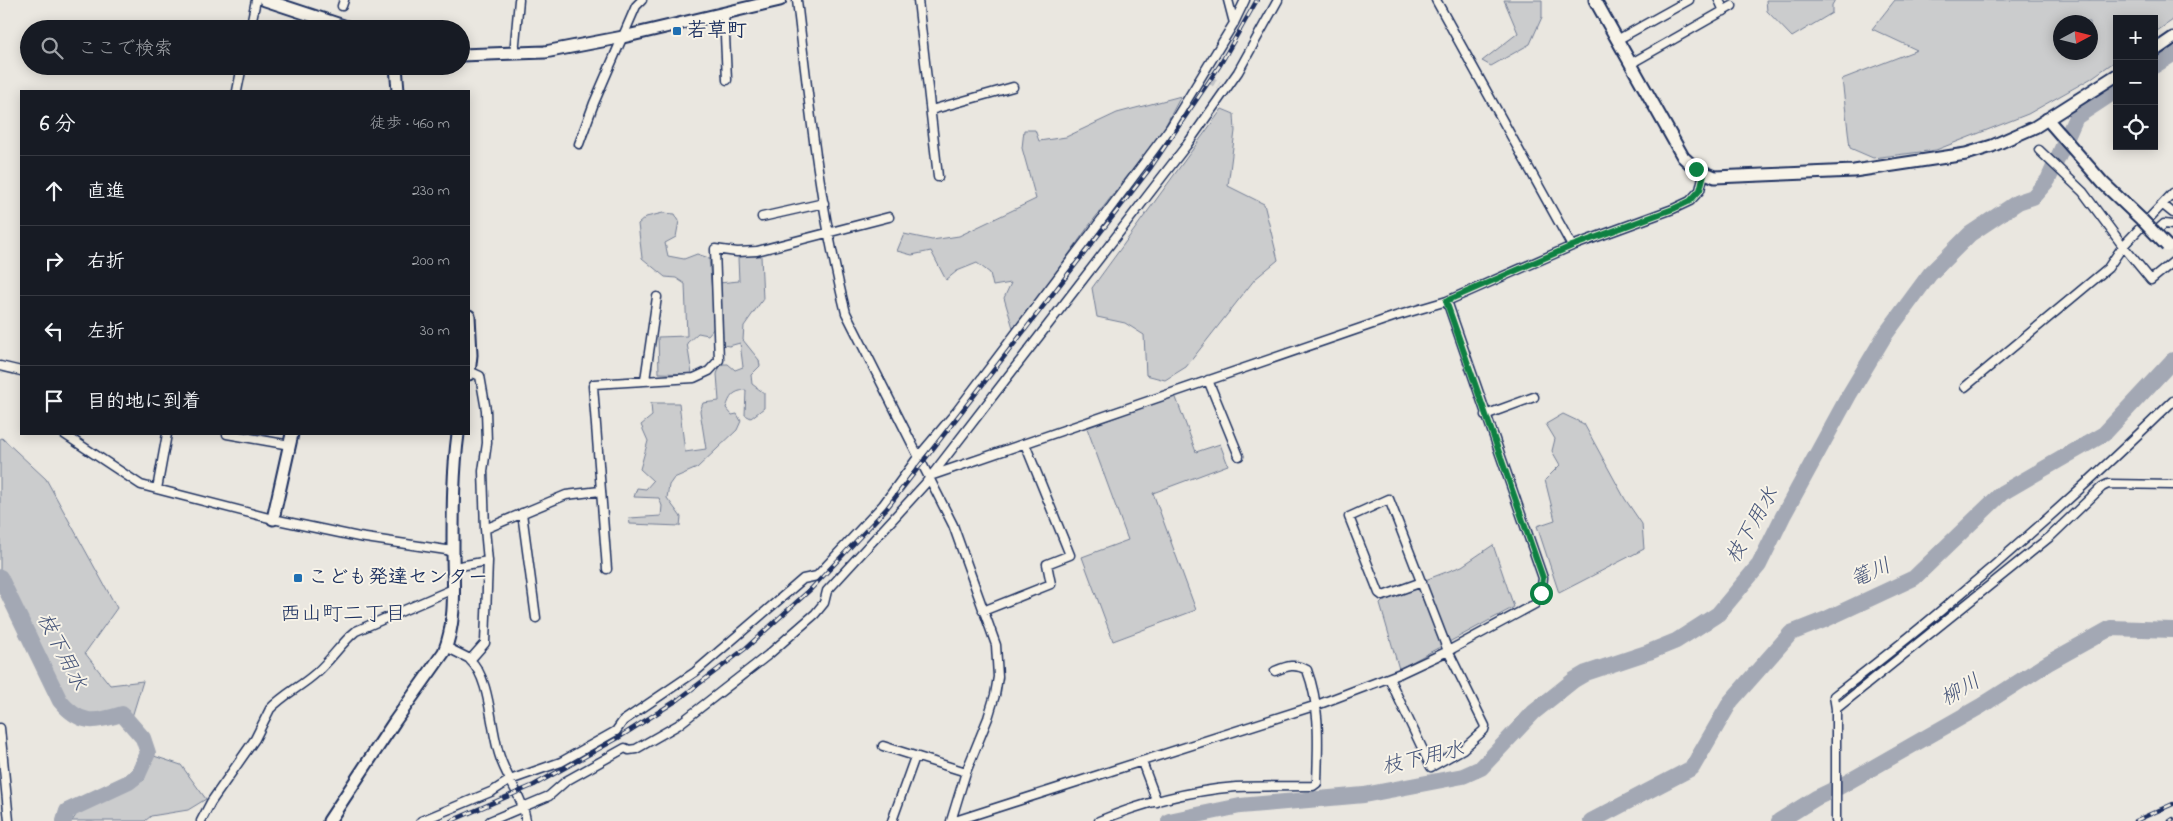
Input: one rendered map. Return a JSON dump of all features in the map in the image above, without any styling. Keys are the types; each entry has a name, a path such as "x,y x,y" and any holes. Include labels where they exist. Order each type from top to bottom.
{"street":[{"path":"252,20 256,0"},
{"path":"265,0 326,20"},
{"path":"514,54 519,0"},
{"path":"579,144 594,103 636,6 642,0"},
{"path":"470,55 546,52 623,37 780,0"},
{"path":"797,0 814,146 846,313 918,457 930,476 953,525 996,645 998,677 988,718 966,772 953,821"},
{"path":"918,0 938,177"},
{"path":"1228,0 1234,23"},
{"path":"421,821 493,791 510,780 561,762 616,731 623,722 695,672 803,579 818,576 883,506 918,457 957,411 1039,304 1170,128 1205,77 1244,0"},
{"path":"490,821 549,796 566,781 625,748 629,750 636,749 678,724 768,655 815,614 824,603 827,591 930,476 1180,154 1238,72 1278,0"},
{"path":"1436,0 1572,246"},
{"path":"1595,0 1683,157 1704,174 1723,178 1799,172 1822,173 1909,164 1966,154 1992,146 2035,127 2113,78"},
{"path":"1616,40 1688,0"},
{"path":"1630,64 1728,8 1718,0"},
{"path":"724,13 727,80"},
{"path":"2158,48 2173,38"},
{"path":"237,90 240,75"},
{"path":"397,75 398,90"},
{"path":"1219,85 1226,89"},
{"path":"931,110 1013,88"},
{"path":"2047,119 2103,183 2173,254"},
{"path":"2039,150 2083,192 2122,246 2151,280 2173,262"},
{"path":"930,476 1396,316 1446,301 1572,246 1690,201 1700,190 1704,174"},
{"path":"1965,387 2108,268 2122,246 2173,193"},
{"path":"762,217 824,203"},
{"path":"2163,205 2173,213"},
{"path":"607,569 600,491 594,384 694,378 709,371 720,360 715,249 737,252 757,251 889,217"},
{"path":"2154,233 2164,224 2173,225"},
{"path":"645,380 657,297"},
{"path":"953,821 1318,706 1390,678 1448,651 1535,604 1543,585 1543,578 1446,301"},
{"path":"470,336 470,364"},
{"path":"0,366 20,371"},
{"path":"470,372 480,376 486,410 487,443 483,471 488,561 485,643 470,659"},
{"path":"1208,380 1239,456"},
{"path":"1486,415 1534,397"},
{"path":"1836,821 1836,709 1834,696 1991,568 2093,477 2173,401"},
{"path":"65,435 120,469 142,486 273,520 359,537 453,551"},
{"path":"157,489 167,435"},
{"path":"240,435 291,439 273,520"},
{"path":"329,821 446,647 452,625 458,435"},
{"path":"983,611 1051,584 1047,564 1070,556 1025,444"},
{"path":"1836,709 2037,548 2102,487 2108,484 2173,484"},
{"path":"485,529 566,495 600,491"},
{"path":"1390,678 1431,766 1463,749 1484,730 1485,726 1448,651 1422,582 1389,499 1348,518 1379,593 1383,596 1422,582"},
{"path":"522,513 536,618"},
{"path":"454,567 488,561"},
{"path":"201,821 211,802 242,760 270,709 276,702 316,674 349,636 356,631 453,589"},
{"path":"446,647 470,659 483,678 500,758 524,808 526,821"},
{"path":"1099,821 1181,795 1219,789 1313,786 1317,783 1318,706 1307,670 1297,665 1291,665 1274,672"},
{"path":"0,728 9,821"},
{"path":"883,746 966,772"},
{"path":"892,821 914,756"},
{"path":"1142,762 1156,802"}],"shaded area":[{"path":"1504,0 1542,0 1542,17 1530,44 1491,66 1482,61 1518,33"},
{"path":"1766,0 1835,0 1832,5 1832,13 1792,37 1767,11"},
{"path":"1895,0 2173,0 2173,20 2158,30 2158,15 2113,15 2113,63 2090,79 2028,114 1936,150 1873,158 1850,148 1842,79 1917,50 1872,29"},
{"path":"1181,96 1163,130 1091,223 1014,331 1004,298 1011,283 993,286 990,273 977,263 957,271 946,280 931,251 912,255 897,251 904,234 932,240 959,236 1036,199 1022,148 1024,130 1035,130 1039,141 1066,137 1117,113"},
{"path":"1222,109 1234,114 1235,131 1228,186 1264,204 1278,260 1255,279 1186,367 1165,380 1146,375 1144,335 1125,323 1097,317 1092,288"},
{"path":"663,213 675,214 679,221 676,237 665,243 668,256 684,259 697,254 709,258 715,327 708,335 698,333 687,343 692,374 659,373 658,337 687,336 685,284 676,278 665,277 642,258 638,224 646,217"},
{"path":"742,255 761,256 763,299 744,326 743,340 759,360 760,366 751,375 752,384 764,393 764,408 751,418 745,415 746,390 735,393 731,397 726,408 732,415 737,414 741,421 737,430 697,468 674,478 669,485 667,498 681,517 680,526 630,524 629,518 661,516 662,506 659,498 634,497 637,488 646,489 653,481 640,469 648,441 641,425 652,416 651,403 679,403 685,452 706,449 700,411 703,403 719,401 717,374 721,364 728,364 735,370 743,367 740,343 729,346 723,345 719,283 739,281 738,258"},
{"path":"1175,395 1196,452 1220,444 1228,465 1153,493 1196,610 1113,641 1082,557 1128,540 1087,428"},
{"path":"1563,414 1584,424 1625,499 1642,524 1644,549 1559,593 1537,526 1555,520 1545,480 1560,465 1552,451 1555,439 1546,424"},
{"path":"2,438 46,479 117,608 85,653 110,685 143,681 132,717 83,720 44,678 0,591 0,439"},
{"path":"1493,545 1514,607 1399,669 1380,604 1391,593 1462,566"},
{"path":"151,755 181,765 206,799 188,810 151,816 145,821 72,821 78,812 144,780"}],"waterway":[{"name":"枝下用水","path":"2158,63 2173,54"},
{"name":"枝下用水","path":"1169,821 1240,806 1364,795 1463,776 1481,768 1534,712 1574,680 1586,673 1676,641 1718,614 1759,565 1783,516 1849,395 1885,335 1930,274 1970,234 2018,202 2033,197 2048,180 2076,117 2113,93"},
{"name":"篭川","path":"1591,821 1692,768 1731,701 1791,633 1824,620 1914,578 2002,493 2104,434 2173,360"},
{"name":"枝下用水","path":"0,577 60,701 74,714 88,720 103,719 122,714 143,738 148,753 138,775 129,782 67,811 64,821"},
{"name":"柳川","path":"1779,821 1816,798 1839,787 1981,706 2048,663 2111,628 2173,630"}],"tunnel":[{"path":"1208,79 1219,85"}],"railway":[{"path":"451,821 534,785 618,738 679,699 746,648 811,589 887,508 1151,167 1220,65 1257,0"},
{"path":"2135,821 2173,804"}],"place":[{"name":"若草町","path":"677,31"},
{"name":"こども発達センター","path":"298,578"}],"district":[{"name":"西山町二丁目","path":"343,615"}],"route":[{"path":"1541,593 1543,578 1446,301 1572,246 1690,201 1700,190 1704,174 1696,169"}]}
